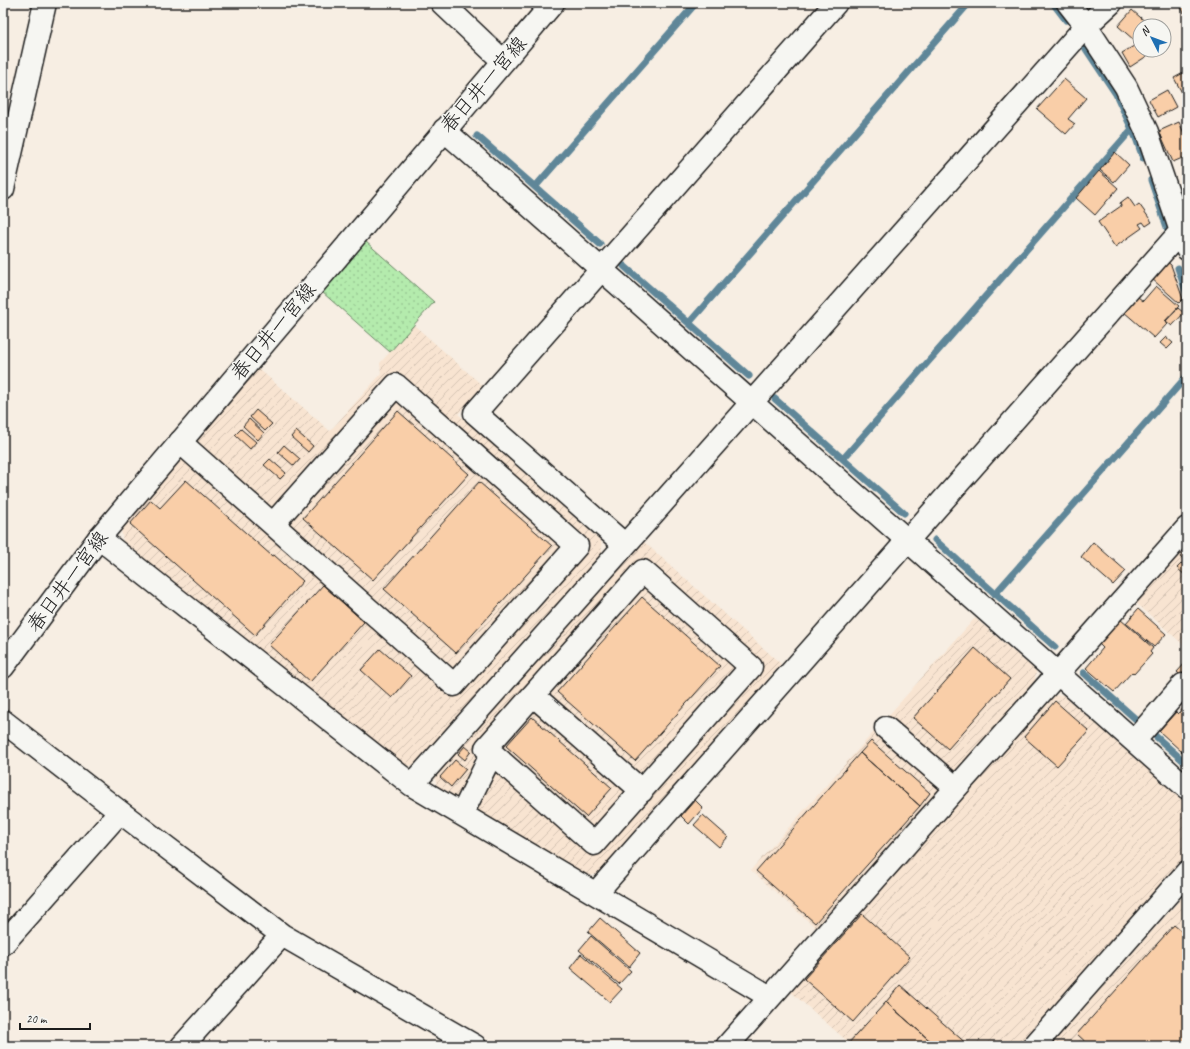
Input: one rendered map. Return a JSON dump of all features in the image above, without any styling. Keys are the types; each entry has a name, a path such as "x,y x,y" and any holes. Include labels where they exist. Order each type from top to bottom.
{"street":[{"path":"3,189 45,3"},
{"path":"442,3 503,61"},
{"name":"春日井一宮線","path":"3,667 99,538 553,3"},
{"path":"625,545 475,413 836,3"},
{"path":"596,893 907,541 1184,240 1147,132 1126,87 1086,26 1068,3"},
{"path":"412,785 1086,26 1111,3"},
{"path":"444,130 1187,788"},
{"path":"180,442 454,685 577,546 396,385 273,524"},
{"path":"727,1046 1187,528"},
{"path":"99,538 412,785 770,997"},
{"path":"643,571 751,667 594,844 492,753 486,748 643,571"},
{"path":"1134,741 1183,685"},
{"path":"533,695 642,791"},
{"path":"3,721 282,935 462,1043"},
{"path":"886,728 956,788"},
{"path":"462,814 492,753"},
{"path":"3,944 120,812"},
{"path":"1034,1046 1187,872"},
{"path":"182,1046 282,935"}],"shaded area":[{"path":"414,325 483,386 458,414 601,541 602,553 414,765 406,766 123,542 121,529 258,368 330,431 381,374 380,363"},
{"path":"643,541 781,664 598,874 588,876 437,789 435,776"},
{"path":"1187,543 1187,648 1135,602"},
{"path":"975,618 1036,671 1035,681 817,929 751,870"},
{"path":"1063,695 1187,804 1187,854 1018,1046 843,1046 847,1041 791,992 1053,696"},
{"path":"1187,892 1187,1046 1050,1046"}],"green space":[{"path":"365,241 434,302 390,352 322,292"}],"building":[{"path":"1179,3 1187,3 1187,12 1184,13"},
{"path":"1132,10 1141,18 1132,18 1132,38 1118,26"},
{"path":"1132,47 1132,58 1144,58 1130,67 1122,53"},
{"path":"1187,71 1187,102 1174,78"},
{"path":"1064,79 1086,98 1068,119 1075,124 1066,134 1037,109"},
{"path":"1167,90 1176,107 1158,117 1149,100"},
{"path":"1179,122 1187,140 1187,156 1173,162 1159,131"},
{"path":"1115,152 1129,165 1114,182 1100,170"},
{"path":"1099,171 1118,188 1095,215 1076,198"},
{"path":"1128,197 1135,207 1139,204 1152,222 1146,226 1143,222 1139,224 1142,228 1115,247 1098,222 1121,206 1120,203"},
{"path":"1166,261 1171,265 1183,299 1179,303 1151,278"},
{"path":"1156,286 1179,306 1165,321 1168,323 1154,338 1124,312 1138,297 1143,301"},
{"path":"1178,308 1184,313 1172,326 1166,321"},
{"path":"1166,337 1173,343 1167,349 1160,343"},
{"path":"256,410 272,424 265,431 250,417"},
{"path":"398,411 469,474 373,580 303,518"},
{"path":"249,419 264,433 258,440 243,426"},
{"path":"241,429 256,442 250,449 235,435"},
{"path":"296,431 313,446 308,452 291,437"},
{"path":"284,445 300,459 294,466 278,452"},
{"path":"270,459 286,473 280,479 264,465"},
{"path":"186,480 272,556 274,555 303,581 255,635 130,524 151,500 160,508"},
{"path":"479,482 552,546 456,653 384,589"},
{"path":"1093,542 1126,571 1113,585 1081,557"},
{"path":"1187,549 1187,563 1180,557"},
{"path":"1184,561 1187,564 1187,577 1177,568"},
{"path":"323,585 364,622 310,682 269,645"},
{"path":"642,597 720,666 635,761 557,692"},
{"path":"1138,609 1166,634 1154,647 1126,623"},
{"path":"1120,619 1153,648 1150,652 1152,654 1134,674 1132,672 1114,692 1086,668 1103,648 1098,643"},
{"path":"975,648 1010,679 948,749 913,718"},
{"path":"380,649 411,676 392,698 361,670"},
{"path":"1187,661 1187,681 1177,672"},
{"path":"1055,701 1089,731 1057,766 1024,737"},
{"path":"1187,704 1187,746 1182,752 1159,731 1176,712 1178,714"},
{"path":"532,717 612,788 586,817 506,746"},
{"path":"871,741 930,793 920,806 860,753"},
{"path":"465,746 471,751 465,760 458,754"},
{"path":"860,753 920,806 815,923 756,871"},
{"path":"455,760 466,769 451,787 440,777"},
{"path":"695,800 703,808 689,824 681,816"},
{"path":"703,815 728,837 719,847 694,825"},
{"path":"862,914 910,957 853,1022 804,979"},
{"path":"600,918 640,953 629,967 588,932"},
{"path":"1174,925 1187,936 1187,1046 1090,1046 1077,1034"},
{"path":"591,936 631,971 619,984 579,950"},
{"path":"581,954 622,989 610,1002 570,968"},
{"path":"900,985 969,1046 936,1046 886,1002"},
{"path":"886,1002 936,1046 846,1046"}],"waterway":[{"path":"535,187 696,3"},
{"path":"689,323 969,3"},
{"path":"1053,3 1066,20"},
{"path":"1086,49 1116,94 1136,138 1143,158"},
{"path":"843,459 1132,129"},
{"path":"477,136 600,244"},
{"path":"1151,180 1168,230"},
{"path":"624,266 749,376"},
{"path":"1178,268 1187,294"},
{"path":"995,594 1187,376"},
{"path":"775,399 904,513"},
{"path":"935,540 1055,647"},
{"path":"1084,673 1139,722"},
{"path":"1152,733 1187,764"}]}
